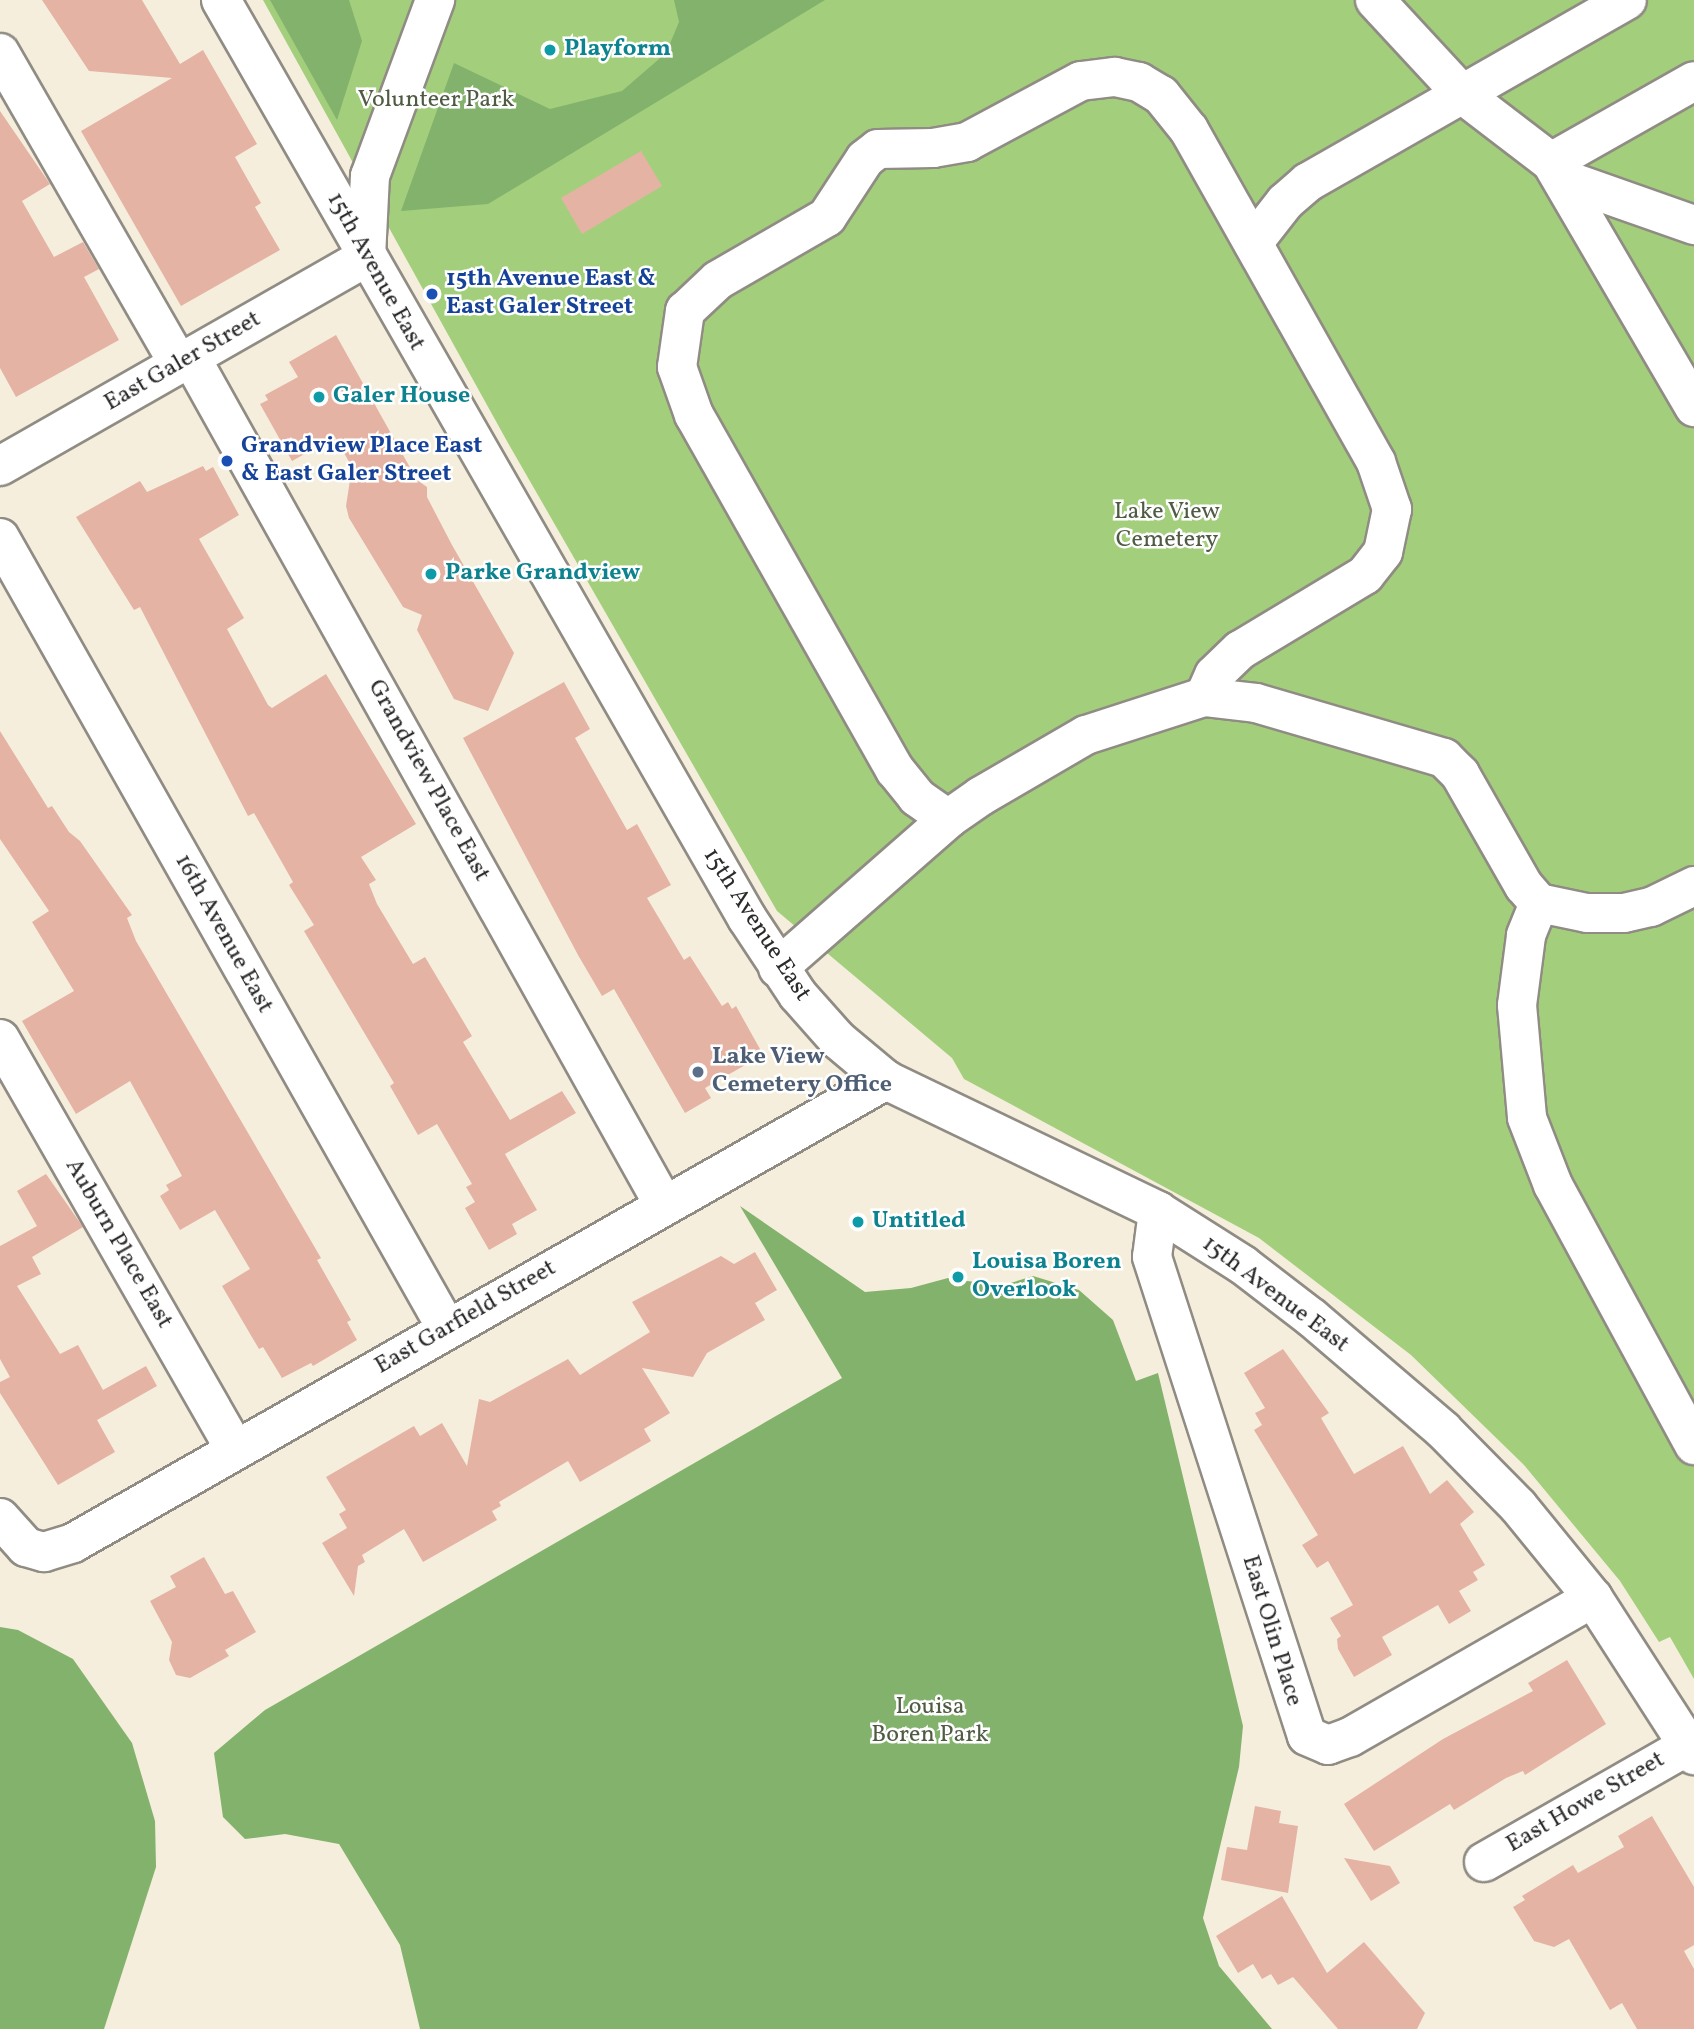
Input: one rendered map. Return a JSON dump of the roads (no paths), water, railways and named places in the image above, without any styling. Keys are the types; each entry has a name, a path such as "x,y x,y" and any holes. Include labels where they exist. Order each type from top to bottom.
{"street":[{"name":"15th Avenue East","path":"220,0 778,968 820,1021 886,1080 1158,1211 1243,1265 1443,1430 1518,1506 1593,1598 1691,1750"},
{"path":"366,257 370,176 435,0"},
{"path":"1375,0 1462,94 1559,171 1694,225"},
{"path":"1253,243 1308,182 1627,0"},
{"name":"Grandview Place East","path":"0,53 185,361 664,1205"},
{"path":"948,819 917,797 895,770 694,415 677,367 685,311 718,280 827,217 865,159 878,149 933,148 967,142 1090,78 1126,77 1151,88 1171,105 1253,243 1384,480 1391,524 1383,552 1365,575 1240,650 1214,675 1204,697"},
{"path":"1559,171 1694,82"},
{"path":"1559,171 1694,407"},
{"name":"East Galer Street","path":"0,466 366,257"},
{"name":"16th Avenue East","path":"0,538 447,1329"},
{"path":"778,968 948,819 1086,735 1204,697 1256,703 1444,758 1460,774 1524,886 1539,903 1587,914 1624,913 1651,907 1694,886"},
{"path":"1539,903 1526,936 1517,1005 1527,1118 1553,1185 1694,1445"},
{"name":"Auburn Place East","path":"0,1039 235,1450"},
{"name":"East Garfield Street","path":"0,1518 16,1541 44,1552 73,1543 886,1080"},
{"name":"East Olin Place","path":"1158,1211 1152,1257 1307,1736 1328,1745 1350,1737 1593,1598"},
{"name":"East Howe Street","path":"1484,1862 1691,1750"}],"place":[{"name":"Playform","path":"550,50"},
{"name":"15th Avenue East & East Galer Street","path":"432,294"},
{"name":"Galer House","path":"319,397"},
{"name":"Grandview Place East & East Galer Street","path":"227,461"},
{"name":"Parke Grandview","path":"431,574"},
{"name":"Lake View Cemetery Office","path":"698,1072"},
{"name":"Untitled","path":"858,1222"},
{"name":"Louisa Boren Overlook","path":"958,1277"}],"park label":[{"name":"Volunteer Park","path":"436,101"},
{"name":"Lake View Cemetery","path":"1167,527"},
{"name":"Louisa Boren Park","path":"930,1722"}]}
